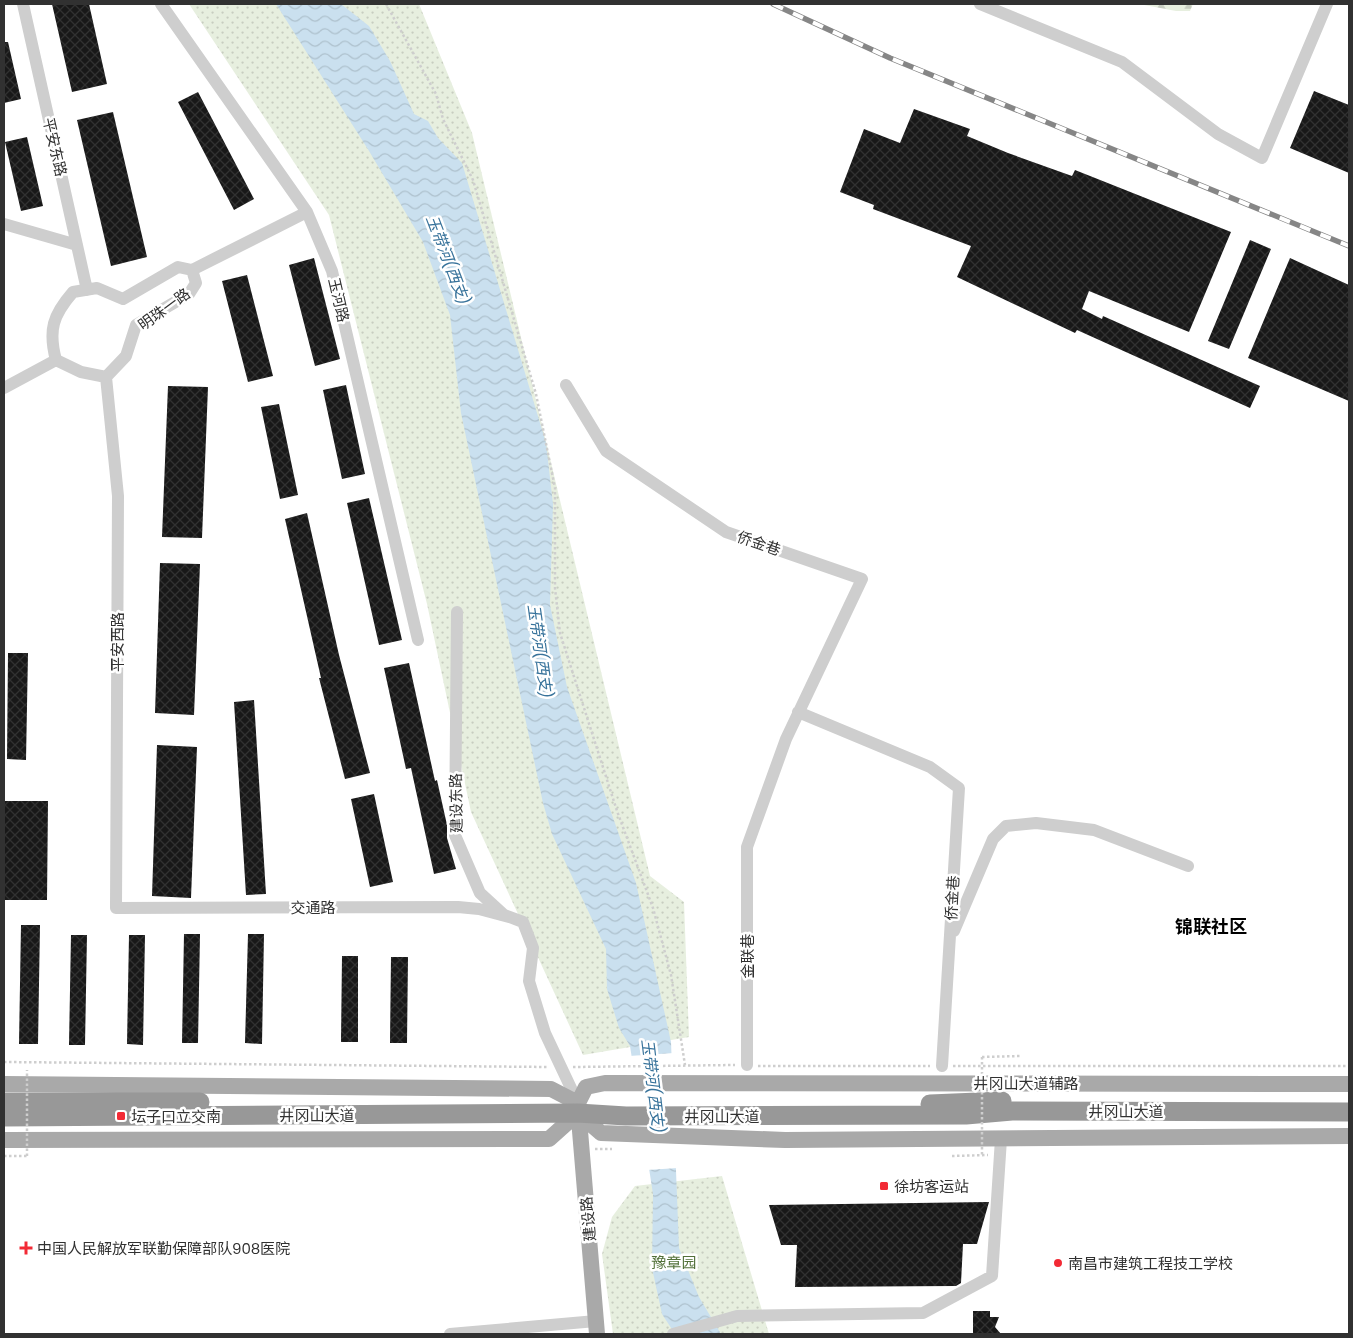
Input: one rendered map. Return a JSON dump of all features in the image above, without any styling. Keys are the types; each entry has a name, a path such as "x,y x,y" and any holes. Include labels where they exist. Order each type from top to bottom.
{"highway":[{"name":"井冈山大道","path":"688,1111 919,1105 966,1101 1349,1101"},
{"name":"井冈山大道","path":"4,1102 578,1108 966,1115 1012,1111 1349,1112"},
{"name":"井冈山大道","path":"4,1117 578,1108"}],"main road":[{"name":"井冈山大道辅路","path":"578,1108 586,1087 605,1083 1349,1084"},
{"path":"4,1084 551,1089 578,1108 602,1133 611,1134 785,1140 1349,1136"},
{"path":"4,1140 549,1139 578,1108"},
{"name":"建设路","path":"578,1108 597,1328"}],"street":[{"name":"平安东路","path":"23,4 87,290"},
{"name":"玉河路","path":"161,4 307,212 332,271 418,640"},
{"path":"980,4 1122,62 1218,134 1262,158 1327,4"},
{"name":"明珠一路","path":"87,290 97,288 123,299 178,267 192,270 307,212"},
{"path":"4,224 77,245"},
{"name":"明珠一路","path":"106,377 126,356 136,325 189,294 196,283 192,270"},
{"path":"56,360 52,344 53,324 59,308 73,292 87,290"},
{"path":"56,360 81,372 106,377"},
{"path":"4,388 56,360"},
{"name":"平安西路","path":"106,377 118,496 116,908"},
{"name":"侨金巷","path":"566,385 606,452 726,532 862,579 786,739 747,847"},
{"name":"建设东路","path":"456,612 455,835 480,893 504,915 523,922 533,948 529,981 545,1033 578,1108"},
{"name":"侨金巷","path":"798,712 930,767 959,788 942,1066"},
{"path":"950,940 992,839 1006,826 1036,823 1094,830 1188,866"},
{"name":"金联巷","path":"747,847 747,1066"},
{"name":"交通路","path":"116,908 458,907 480,909 509,917"},
{"path":"673,1334 730,1318 923,1313 992,1276 1001,1139"},
{"path":"450,1334 597,1328"}],"path":[{"path":"386,4 436,94 443,119 473,180 536,394 555,488 555,588 560,633 617,811 654,908 671,975 685,1065"},
{"path":"982,1156 982,1057 1021,1056"},
{"path":"4,1062 561,1067 685,1065 1349,1066"},
{"path":"4,1156 27,1156 27,1070"},
{"path":"952,1156 995,1155"}],"green space":[{"path":"189,4 419,4 472,133 650,876 684,902 689,1037 583,1055 471,812 427,604 329,215"},
{"path":"1139,4 1193,4 1190,11 1176,11"},
{"name":"豫章园","path":"722,1176 769,1334 613,1334 602,1254 612,1217 635,1186"}],"water":[{"name":"玉带河(西支)","path":"276,4 341,4 369,26 390,61 414,114 428,121 438,138 462,163 546,443 553,504 550,605 567,687 636,883 671,1042 679,1248 699,1297 721,1334 675,1334 662,1314 652,1268 653,1194 630,1046 619,1028 607,989 606,949 552,834 543,803 461,413 450,315 423,242 369,151"}],"pier":[{"path":"674,1053 678,1168 647,1170 629,1056"}],"building":[{"path":"52,4 89,4 107,84 72,92"},
{"path":"4,42 8,42 21,99 4,103"},
{"path":"1314,91 1349,105 1349,173 1290,148"},
{"path":"198,92 254,199 234,210 178,102"},
{"path":"914,109 970,129 967,136 1008,153 1072,176 1075,170 1231,232 1189,332 1089,291 1082,309 1102,319 1103,316 1260,386 1250,408 1077,330 1075,333 957,277 971,246 873,209 874,205 840,192 864,129 900,143"},
{"path":"113,112 147,257 111,266 77,120"},
{"path":"27,137 43,206 21,211 5,142"},
{"path":"1250,240 1271,249 1229,349 1208,341"},
{"path":"314,258 340,359 315,366 289,265"},
{"path":"1290,258 1349,285 1349,401 1248,358"},
{"path":"247,275 273,376 248,382 222,281"},
{"path":"346,385 365,474 342,479 323,390"},
{"path":"168,386 208,387 202,538 162,537"},
{"path":"279,404 298,495 280,499 261,407"},
{"path":"369,498 402,640 379,645 347,503"},
{"path":"307,513 339,655 370,773 345,779 319,678 321,678 285,519"},
{"path":"160,563 200,564 194,715 155,713"},
{"path":"8,653 28,653 26,760 7,759"},
{"path":"409,663 435,781 437,780 447,825 447,838 456,869 434,874 411,768 406,769 384,668"},
{"path":"254,700 266,894 246,895 234,702"},
{"path":"157,745 197,747 191,898 152,896"},
{"path":"374,794 393,882 370,887 351,799"},
{"path":"4,801 48,801 47,900 4,900"},
{"path":"21,925 40,925 38,1044 19,1044"},
{"path":"184,934 200,934 198,1043 182,1043"},
{"path":"248,934 264,934 262,1044 245,1043"},
{"path":"71,935 87,935 85,1045 69,1045"},
{"path":"129,935 145,935 143,1045 127,1044"},
{"path":"342,956 358,956 358,1042 341,1042"},
{"path":"391,957 408,957 407,1043 390,1043"},
{"path":"989,1202 977,1244 963,1244 961,1283 956,1286 795,1287 797,1245 781,1245 769,1205"},
{"path":"973,1311 990,1311 990,1317 999,1317 995,1327 1001,1334 973,1334"}],"railway":[{"path":"773,4 890,58 1349,246"}],"place":[{"name":"坛子口立交南","path":"121,1116"},
{"name":"徐坊客运站","path":"884,1186"},
{"name":"中国人民解放军联勤保障部队908医院","path":"26,1248"},
{"name":"南昌市建筑工程技工学校","path":"1058,1263"}],"district":[{"name":"锦联社区","path":"1211,926"}]}
